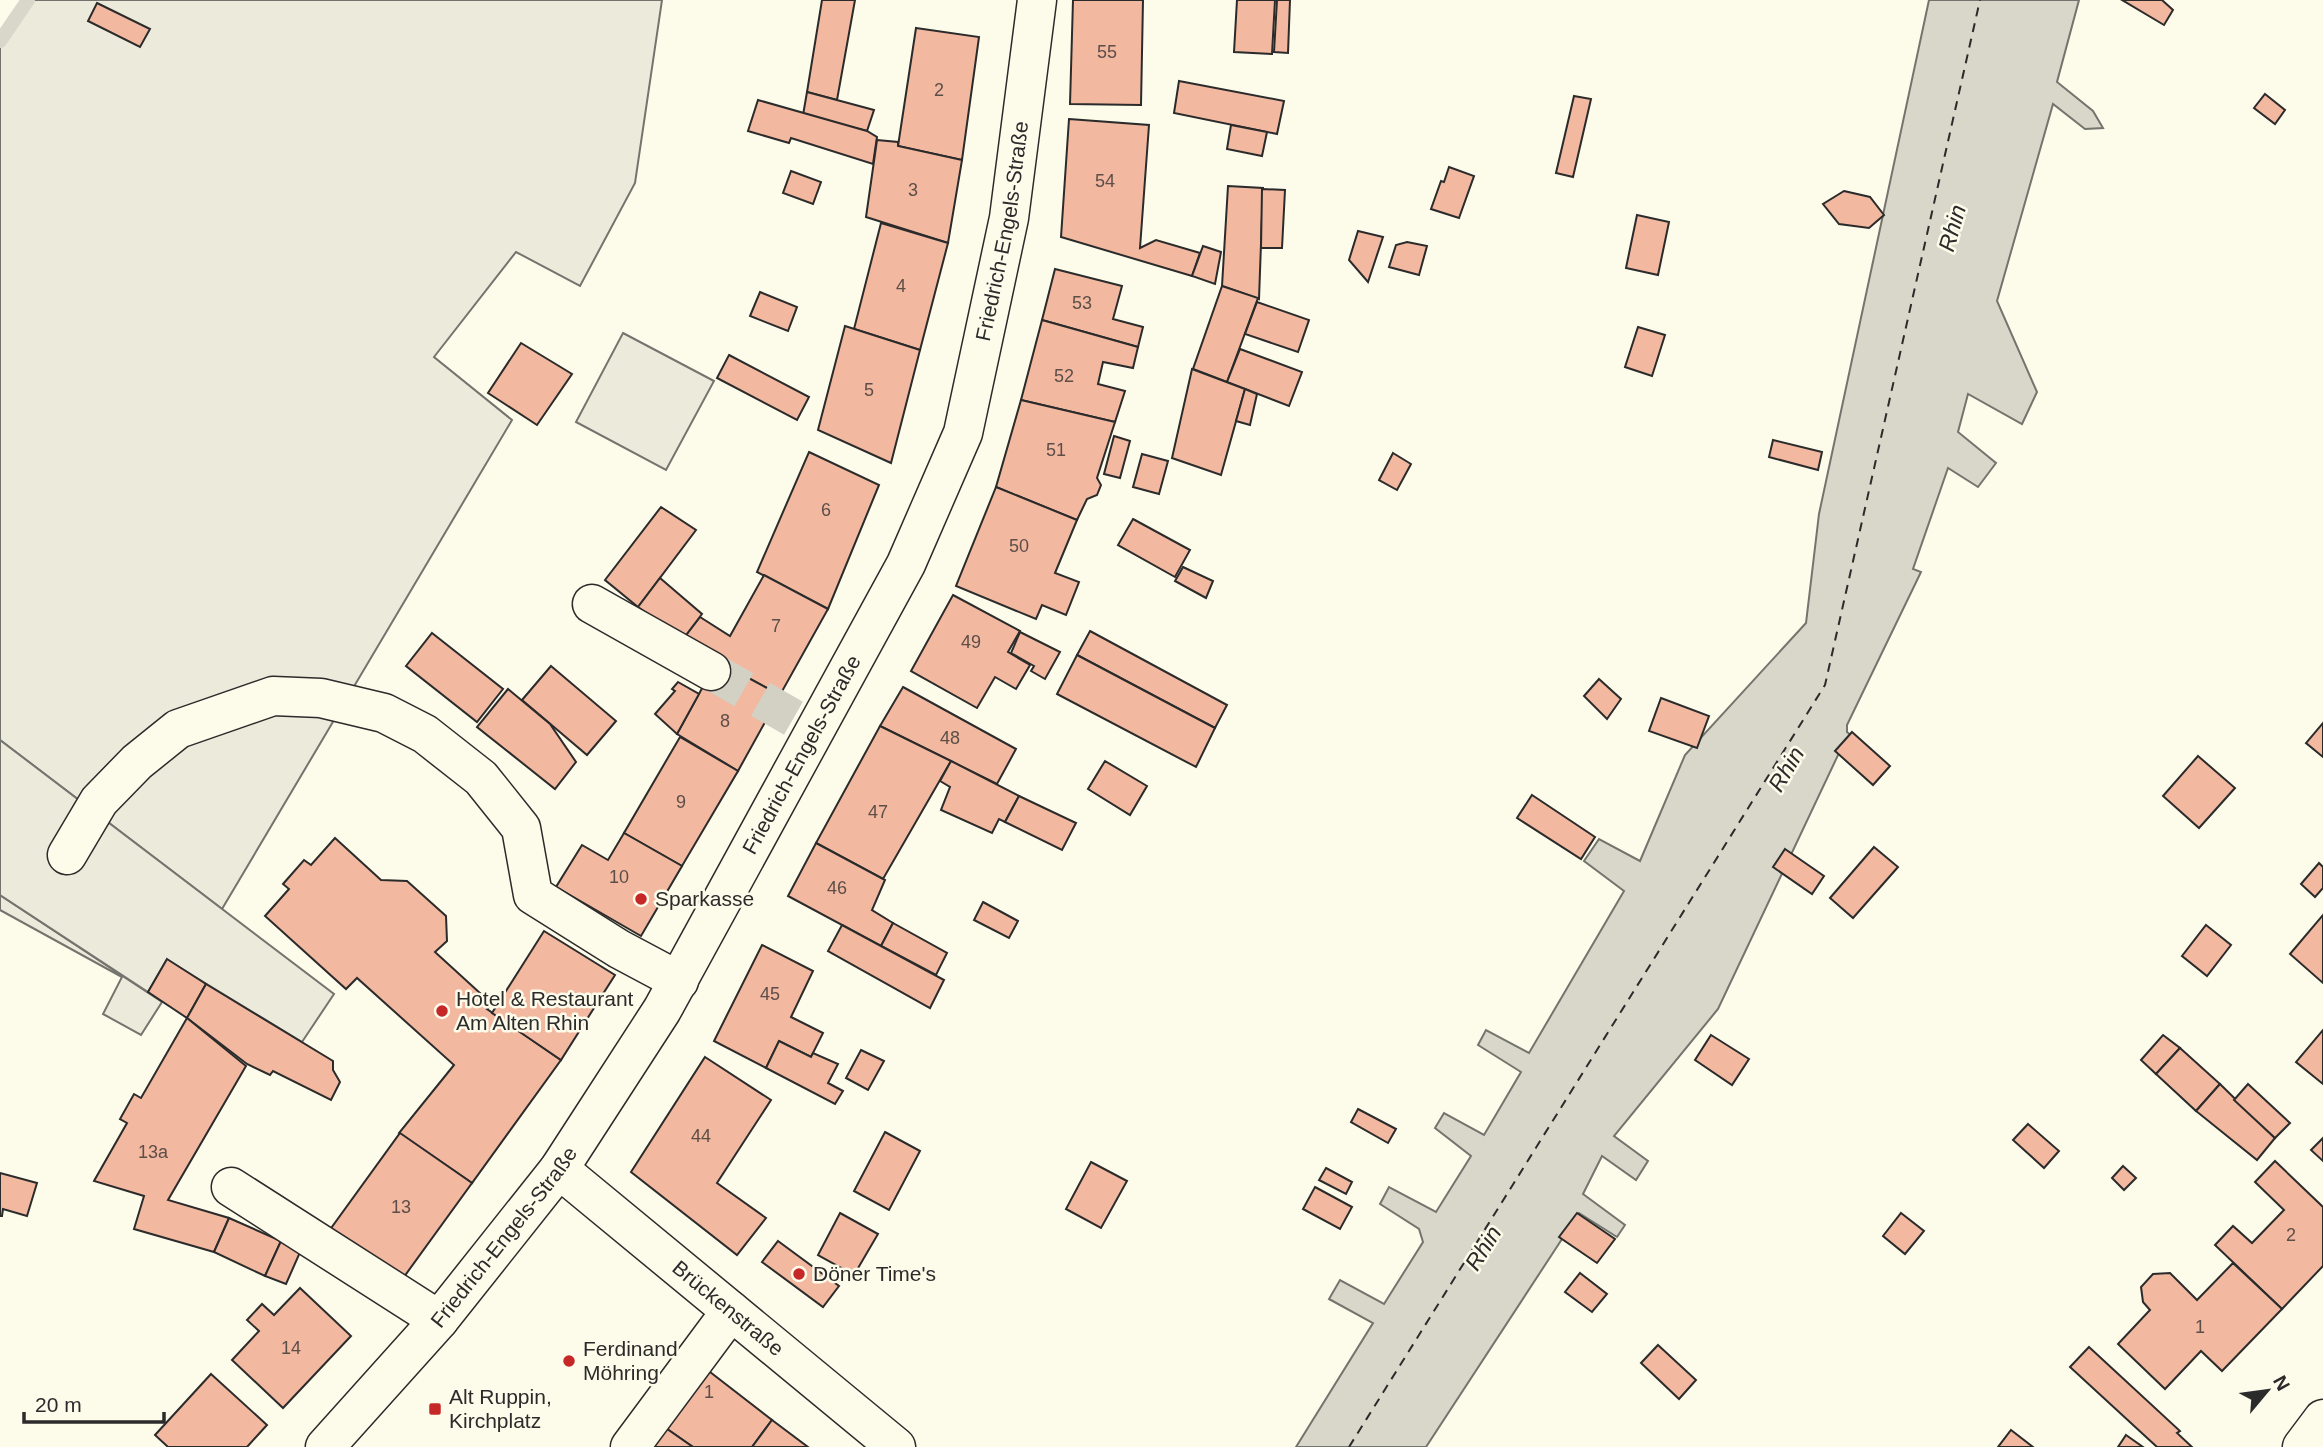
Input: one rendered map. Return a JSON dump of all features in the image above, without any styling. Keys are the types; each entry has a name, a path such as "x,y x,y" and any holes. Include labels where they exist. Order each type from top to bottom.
{"main road":[{"name":"Friedrich-Engels-Straße","path":"325,1447 439,1320 559,1170 663,1010 906,564 963,433 1010,218 1037,0"},
{"path":"592,604 711,671"},
{"path":"66,855 99,801 137,762 178,729 273,696 321,698 384,713 425,734 481,778 521,828 533,895 618,948 679,981"},
{"name":"Brückenstraße","path":"559,1170 896,1447"},
{"path":"231,1187 439,1320"},
{"path":"630,1447 731,1311"},
{"path":"2302,1447 2323,1419"}],"shaded area":[{"path":"28,0 662,0 635,183 580,286 516,252 434,357 512,420 222,909 0,740 0,41"},
{"path":"623,333 714,381 666,470 576,422"},
{"path":"0,740 334,994 302,1042 167,960 148,992 0,895"},
{"path":"0,895 162,1002 141,1035 103,1014 122,977 0,910"}],"water":[{"name":"Rhin","path":"1929,0 2079,0 2057,82 2093,111 2103,128 2085,129 2053,104 1997,301 2037,392 2022,424 1968,394 1958,432 1996,463 1978,487 1948,468 1913,569 1921,572 1847,725 1847,732 1862,744 1839,753 1718,1009 1614,1136 1648,1161 1636,1180 1602,1156 1583,1194 1625,1225 1617,1237 1579,1213 1426,1447 1296,1447 1373,1323 1329,1299 1340,1280 1384,1304 1423,1242 1419,1229 1380,1204 1389,1187 1436,1212 1471,1156 1435,1128 1444,1113 1484,1135 1521,1072 1478,1045 1486,1030 1529,1053 1624,891 1584,861 1599,839 1640,861 1685,755 1806,623 1819,514"}],"building":[{"path":"822,0 855,0 837,100 807,92"},
{"path":"1073,0 1143,0 1141,105 1070,104"},
{"path":"1237,0 1275,0 1272,54 1234,52"},
{"path":"1277,0 1290,0 1288,53 1274,52"},
{"path":"2122,0 2162,0 2173,10 2164,25"},
{"path":"97,3 150,29 140,47 88,21"},
{"path":"916,28 979,37 962,160 898,146"},
{"path":"1179,81 1284,101 1277,134 1174,113"},
{"path":"807,92 874,110 867,131 803,115"},
{"path":"2265,94 2285,110 2275,124 2254,108"},
{"path":"1574,96 1591,99 1573,177 1556,173"},
{"path":"758,100 867,131 877,137 873,164 791,138 789,143 748,131"},
{"path":"1069,119 1149,125 1140,248 1156,240 1200,253 1192,276 1061,237"},
{"path":"1231,125 1267,132 1262,156 1227,149"},
{"path":"877,140 898,142 898,146 962,160 948,243 866,217"},
{"path":"1449,167 1474,176 1459,218 1431,209"},
{"path":"791,171 821,182 813,204 783,193"},
{"path":"1228,186 1263,188 1259,299 1222,286"},
{"path":"1262,189 1285,190 1282,248 1261,248"},
{"path":"1844,191 1870,197 1884,215 1869,228 1839,224 1823,204"},
{"path":"1637,215 1669,222 1658,275 1626,268"},
{"path":"881,223 948,243 920,350 854,329"},
{"path":"1358,231 1383,237 1368,282 1349,260"},
{"path":"1407,242 1427,246 1419,275 1389,267 1396,245"},
{"path":"1203,246 1221,252 1215,284 1192,276"},
{"path":"1055,269 1122,286 1113,319 1143,327 1138,347 1042,320"},
{"path":"1222,286 1258,298 1227,382 1193,369"},
{"path":"760,292 797,307 788,331 750,316"},
{"path":"1257,302 1309,320 1298,352 1245,334"},
{"path":"1042,320 1138,347 1133,368 1103,362 1098,384 1125,391 1115,422 1021,400"},
{"path":"845,326 920,350 891,463 818,430"},
{"path":"1638,327 1665,335 1652,376 1625,367"},
{"path":"521,343 572,374 537,425 488,393"},
{"path":"1240,349 1302,372 1289,406 1227,382"},
{"path":"729,355 809,397 797,420 717,378"},
{"path":"1192,369 1245,389 1221,475 1172,458"},
{"path":"1245,389 1257,394 1250,425 1236,421"},
{"path":"1021,400 1115,422 1097,478 1101,485 1097,495 1087,499 1077,520 996,487"},
{"path":"1114,436 1130,441 1120,478 1104,474"},
{"path":"1773,440 1822,452 1818,470 1769,457"},
{"path":"809,452 879,485 828,609 757,572"},
{"path":"1393,453 1411,464 1397,490 1379,480"},
{"path":"1142,454 1168,461 1159,494 1133,487"},
{"path":"996,487 1077,520 1055,573 1079,582 1066,615 1042,605 1036,619 956,586"},
{"path":"661,507 696,530 638,607 605,580"},
{"path":"1133,519 1190,550 1175,577 1118,545"},
{"path":"1183,567 1213,581 1206,598 1175,581"},
{"path":"764,575 828,609 780,695 683,639 700,617 730,636"},
{"path":"660,578 702,614 683,639 638,607"},
{"path":"953,595 1020,631 1008,652 1030,665 1016,689 995,677 977,708 911,671"},
{"path":"1090,631 1227,705 1215,728 1077,655"},
{"path":"1020,632 1060,652 1045,679 1031,671 1034,666 1011,653"},
{"path":"432,633 503,689 477,722 406,666"},
{"path":"1077,655 1215,728 1196,767 1057,694"},
{"path":"717,661 780,695 738,771 677,734"},
{"path":"551,666 616,721 587,755 522,700"},
{"path":"1599,679 1621,699 1607,719 1584,696"},
{"path":"678,682 699,694 677,734 655,714 675,691 672,689"},
{"path":"903,687 1016,749 997,784 880,726"},
{"path":"508,689 550,724 576,762 555,789 477,727"},
{"path":"1661,698 1709,716 1697,748 1649,731"},
{"path":"2323,723 2323,757 2306,743"},
{"path":"880,726 951,761 883,879 816,843"},
{"path":"1852,732 1890,766 1873,785 1835,751"},
{"path":"680,737 738,771 682,866 624,833"},
{"path":"2198,756 2235,788 2199,828 2163,796"},
{"path":"951,761 1019,796 1005,822 999,819 992,833 941,810 950,787 940,781"},
{"path":"1105,761 1147,786 1130,815 1088,789"},
{"path":"1532,795 1595,837 1581,859 1517,818"},
{"path":"1019,796 1076,823 1062,850 1005,822"},
{"path":"624,833 682,866 641,936 556,887 582,845 608,860"},
{"name":"Hotel & Restaurant Am Alten Rhin","path":"335,838 381,880 407,881 446,916 447,941 435,952 492,1004 487,1009 561,1060 472,1183 399,1133 454,1065 357,978 346,989 265,916 289,889 283,884 304,860 311,865"},
{"path":"816,843 885,880 872,910 893,923 881,946 788,896"},
{"path":"1874,847 1898,867 1853,918 1830,898"},
{"path":"1785,849 1824,876 1812,894 1773,867"},
{"path":"2319,863 2323,867 2323,888 2315,897 2301,884"},
{"path":"983,902 1018,921 1009,938 974,920"},
{"path":"2323,915 2323,983 2290,954"},
{"path":"893,923 947,953 936,975 881,946"},
{"path":"842,925 944,980 930,1008 828,951"},
{"path":"2206,925 2231,945 2207,976 2182,956"},
{"path":"544,931 615,975 561,1060 492,1013"},
{"path":"762,945 813,971 791,1017 823,1033 811,1057 779,1041 766,1068 714,1041"},
{"path":"167,959 206,984 187,1018 148,992"},
{"path":"206,984 333,1061 333,1070 340,1082 331,1100 273,1071 270,1075 247,1064 187,1018"},
{"path":"187,1018 246,1066 168,1200 229,1218 214,1252 134,1229 144,1196 94,1181 127,1123 120,1119 134,1094 141,1098"},
{"path":"2323,1030 2323,1084 2296,1062"},
{"path":"1711,1035 1749,1059 1732,1085 1695,1060"},
{"path":"2163,1035 2180,1048 2156,1074 2141,1060"},
{"path":"779,1041 811,1057 813,1053 838,1064 828,1083 843,1091 835,1104 766,1068"},
{"path":"2180,1048 2220,1084 2196,1111 2156,1074"},
{"path":"861,1050 884,1061 868,1090 846,1078"},
{"path":"705,1057 771,1100 717,1183 766,1218 737,1255 631,1172"},
{"path":"2220,1084 2275,1138 2257,1160 2196,1111"},
{"path":"2248,1084 2290,1123 2275,1138 2234,1100"},
{"path":"1358,1109 1396,1129 1388,1143 1351,1122"},
{"path":"2028,1124 2059,1151 2044,1168 2013,1140"},
{"path":"885,1132 920,1151 889,1210 854,1191"},
{"path":"400,1133 472,1183 401,1281 329,1231"},
{"path":"2323,1138 2323,1161 2311,1150"},
{"path":"2275,1161 2323,1207 2323,1266 2282,1309 2215,1245 2233,1226 2252,1243 2284,1210 2255,1182"},
{"path":"1091,1162 1127,1181 1101,1228 1066,1209"},
{"path":"2123,1166 2136,1178 2124,1190 2112,1178"},
{"path":"1326,1168 1352,1182 1346,1194 1319,1180"},
{"path":"0,1173 37,1183 27,1216 3,1209 0,1216"},
{"path":"1315,1187 1352,1207 1340,1229 1303,1209"},
{"path":"840,1213 878,1234 854,1275 818,1255"},
{"path":"1577,1213 1615,1239 1597,1263 1559,1237"},
{"path":"1901,1213 1924,1231 1905,1254 1883,1236"},
{"path":"229,1218 281,1241 265,1276 214,1252"},
{"path":"281,1241 301,1250 286,1284 265,1276"},
{"path":"778,1241 839,1286 823,1307 762,1262"},
{"path":"2233,1263 2282,1309 2222,1371 2201,1351 2165,1389 2118,1344 2150,1310 2143,1302 2141,1287 2153,1274 2170,1273 2197,1300"},
{"path":"1580,1273 1607,1294 1592,1312 1565,1292"},
{"path":"300,1288 351,1336 283,1408 232,1360 259,1331 247,1320 262,1304 274,1315"},
{"path":"1658,1345 1696,1380 1679,1399 1641,1363"},
{"path":"2089,1347 2180,1431 2177,1433 2192,1447 2157,1447 2070,1367"},
{"path":"701,1365 772,1420 752,1447 693,1447 660,1424"},
{"path":"211,1374 267,1425 247,1447 168,1447 155,1435"},
{"path":"772,1420 808,1447 752,1447"},
{"path":"660,1424 693,1447 644,1447"},
{"path":"2011,1430 2033,1447 1998,1447"},
{"path":"2126,1435 2143,1447 2118,1447"}],"waterway":[{"path":"0,41 28,0"}],"ferry route":[{"path":"1349,1447 1825,685 1980,0"}],"tunnel":[{"path":"711,671 816,731"}],"place":[{"name":"Sparkasse","path":"641,899"},
{"name":"Hotel & Restaurant Am Alten Rhin","path":"442,1011"},
{"name":"Döner Time's","path":"799,1274"},
{"name":"Ferdinand Möhring","path":"569,1361"},
{"name":"Alt Ruppin, Kirchplatz","path":"435,1409"}]}
